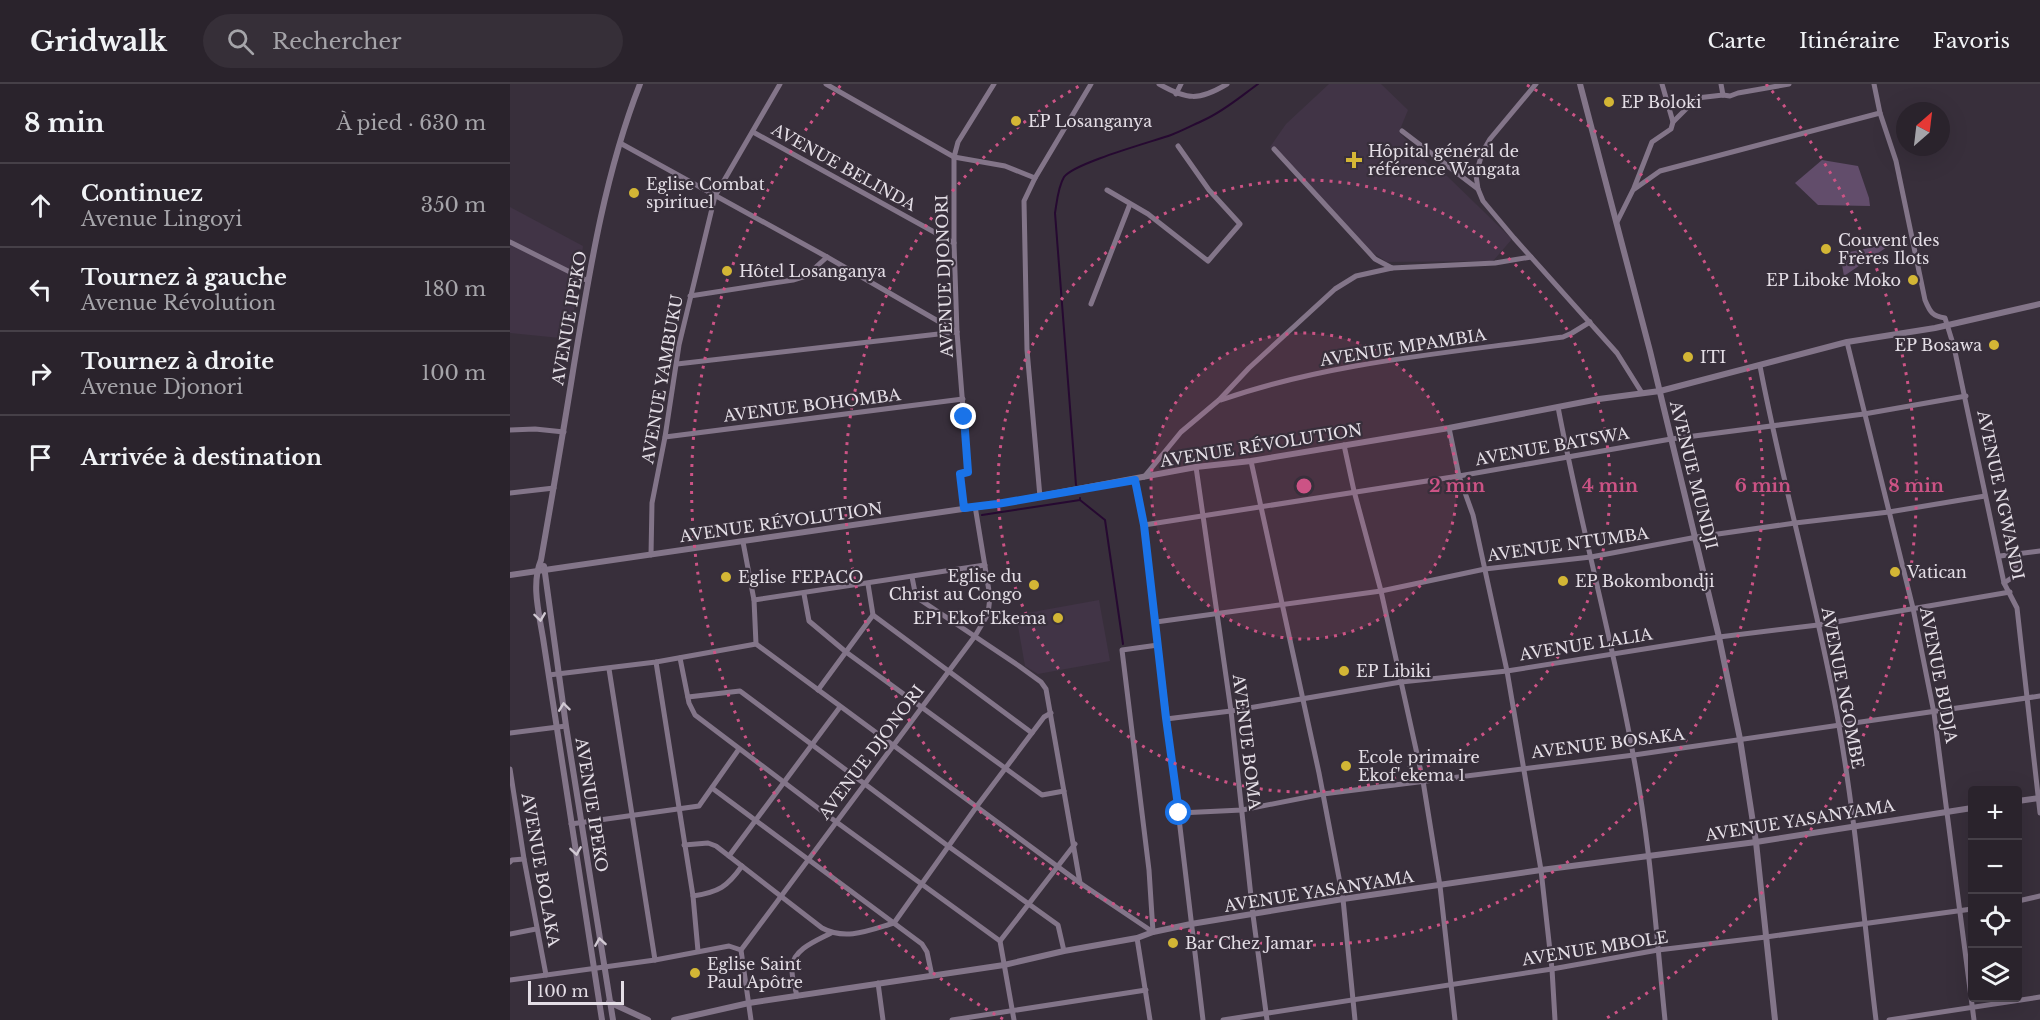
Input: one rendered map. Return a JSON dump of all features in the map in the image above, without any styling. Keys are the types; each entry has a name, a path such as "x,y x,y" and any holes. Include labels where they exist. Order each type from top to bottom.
{"street":[{"name":"AVENUE IPEKO","path":"602,1020 536,592 537,570 541,560 564,432 588,281 612,172 640,84"},
{"name":"AVENUE YAMBUKU","path":"651,555 652,503 679,345 715,196 780,84"},
{"path":"826,84 954,156 998,164 1035,178"},
{"name":"AVENUE DJONORI","path":"964,508 960,474 968,472 957,332 954,156 958,142 994,84"},
{"path":"1040,497 1027,350 1024,201 1035,178 1091,84"},
{"path":"1159,84 1176,94 1202,96 1211,94 1227,84"},
{"path":"1176,94 1181,84"},
{"path":"1536,84 1490,139 1482,153 1476,175 1478,189 1483,201 1617,353 1642,393"},
{"name":"AVENUE MUNDJI","path":"1580,84 1660,391 1719,637 1740,739 1756,842 1774,1020"},
{"path":"1662,84 1673,122"},
{"path":"1721,84 1723,95"},
{"path":"1617,222 1633,190 1652,142 1671,129 1673,122 1697,98 1730,96 1789,84"},
{"path":"1874,84 1880,113 1896,161 1925,300 1930,313 1945,318 1947,326"},
{"path":"1633,190 1660,171 1880,113"},
{"path":"1402,131 1478,189"},
{"name":"AVENUE BELINDA","path":"753,132 954,243"},
{"path":"620,143 827,257 957,332"},
{"path":"1107,190 1148,214 1206,261 1240,224 1209,190 1178,146"},
{"path":"1274,149 1375,259 1392,268"},
{"path":"1091,304 1130,204"},
{"path":"510,242 588,281"},
{"path":"690,296 793,280 806,276 827,257"},
{"path":"1203,1020 1139,479 1181,432 1218,400 1249,368 1335,289 1356,276 1392,268 1495,263 1531,257"},
{"name":"AVENUE RÉVOLUTION","path":"510,574 743,542 1040,497 1196,467 1251,461 1660,391 1847,342 1947,326 2040,304"},
{"name":"AVENUE MPAMBIA","path":"1218,400 1288,380 1412,357 1563,337 1590,322"},
{"name":"AVENUE NGWANDI","path":"1947,326 1966,396 2004,583 2017,608 2040,813"},
{"path":"677,364 957,332"},
{"name":"AVENUE BUDJA","path":"1847,342 1913,608 1934,713 1974,1020"},
{"name":"AVENUE NGOMBE","path":"1760,366 1771,426 1795,523 1839,726 1854,825 1876,1020"},
{"name":"AVENUE BATSWA","path":"1144,525 1459,476 1671,439 1864,414 1966,396"},
{"name":"AVENUE BOHOMBA","path":"665,437 963,399"},
{"path":"1558,407 1634,755 1648,857 1665,1020"},
{"path":"1449,428 1459,476 1473,515 1507,671 1541,870 1555,1020"},
{"path":"510,430 535,429 564,432"},
{"path":"1344,445 1381,591 1423,781 1440,886 1455,1020"},
{"path":"1251,461 1323,794 1343,899 1355,1020"},
{"name":"AVENUE BOMA","path":"1196,467 1231,711 1253,915 1267,1017"},
{"path":"510,493 554,488"},
{"name":"AVENUE NTUMBA","path":"1156,622 1381,591 1485,569 1592,557 1696,537 1890,512 1985,496"},
{"name":"AVENUE DJONORI","path":"741,950 975,636 988,614 990,597 975,506"},
{"path":"743,542 754,600 756,644"},
{"path":"2000,556 2040,551"},
{"path":"2004,583 2013,577 2018,555"},
{"name":"AVENUE IPEKO","path":"541,560 546,569 566,726 613,1020"},
{"path":"754,600 985,566"},
{"path":"912,577 916,597 1041,682 1048,695 1080,883"},
{"path":"868,584 873,615 1032,733"},
{"name":"AVENUE LALIA","path":"1166,718 1231,711 1401,682 1507,671 1719,637 1818,625 2010,592"},
{"path":"804,594 809,621 846,652 1042,795 1064,791"},
{"path":"818,690 873,615"},
{"path":"543,638 554,636"},
{"path":"549,675 656,662 756,644 1080,883 1153,932"},
{"path":"1153,932 1149,870 1122,650 1158,645"},
{"path":"680,658 688,697 695,715 1000,941 1014,1020"},
{"path":"656,662 693,896 698,951"},
{"path":"609,669 655,960"},
{"path":"688,697 740,692 1058,925 1064,951"},
{"name":"AVENUE BOSAKA","path":"1179,813 1242,810 1323,794 1634,755 2040,696"},
{"path":"729,856 840,707"},
{"path":"684,845 711,843 831,933 850,935 894,923 976,806 1044,717 1051,713"},
{"path":"510,733 566,726"},
{"path":"572,824 678,807 699,806 739,749"},
{"name":"AVENUE BOLAKA","path":"510,769 536,929 546,975"},
{"path":"712,788 922,944 927,952 932,976"},
{"path":"2022,800 2039,798"},
{"name":"AVENUE YASANYAMA","path":"674,1020 749,1003 1004,965 1137,938 1191,924 1343,899 1756,842 1968,808"},
{"path":"1000,941 1075,844"},
{"path":"510,860 524,860"},
{"path":"693,896 710,894 723,888 742,866"},
{"path":"2022,900 2040,896"},
{"name":"AVENUE MBOLE","path":"1223,1020 1267,1017 1353,1000 1658,950 1968,910"},
{"path":"510,934 536,929"},
{"path":"797,996 792,968 794,960 805,946 831,933"},
{"path":"1137,938 1150,1020"},
{"path":"510,980 604,965 655,960 729,946 741,950 751,1020"},
{"path":"878,983 883,1020"},
{"path":"952,1020 1146,990"},
{"path":"1889,1020 2040,997"},
{"path":"609,1002 648,1020"}],"shaded area":[{"name":"Hôpital général de référence Wangata","path":"1329,84 1381,84 1408,110 1399,132 1440,177 1446,175 1512,239 1493,261 1387,262 1361,245 1298,174 1270,147 1286,124"},
{"path":"1822,160 1858,166 1870,206 1818,205 1795,183"},
{"path":"510,207 583,246 570,339 510,333"},
{"path":"1893,243 1844,276 1840,254"},
{"path":"1099,600 1110,661 1038,674 1025,666 1016,615"}],"waterway":[{"path":"1076,485 1055,213 1062,181 1071,171 1082,166 1183,130 1232,104 1258,84"},
{"path":"982,515 1080,500 1080,498"},
{"path":"1080,500 1105,520 1123,644"}],"place":[{"name":"EP Boloki","path":"1609,102"},
{"name":"EP Losanganya","path":"1016,121"},
{"name":"Hôpital général de référence Wangata","path":"1354,160"},
{"name":"Eglise Combat spirituel","path":"634,193"},
{"name":"Couvent des Frères Ilots","path":"1826,249"},
{"name":"Hôtel Losanganya","path":"727,271"},
{"name":"EP Liboke Moko","path":"1913,280"},
{"name":"EP Bosawa","path":"1994,345"},
{"name":"ITI","path":"1688,357"},
{"name":"Vatican","path":"1895,572"},
{"name":"Eglise FEPACO","path":"726,577"},
{"name":"EP Bokombondji","path":"1563,581"},
{"name":"Eglise du Christ au Congo","path":"1034,585"},
{"name":"EP1 Ekof'Ekema","path":"1058,618"},
{"name":"EP Libiki","path":"1344,671"},
{"name":"Ecole primaire Ekof'ekema 1","path":"1346,766"},
{"name":"Bar Chez Jamar","path":"1173,943"},
{"name":"Eglise Saint Paul Apôtre","path":"695,973"}],"route":[{"path":"964,417 968,472 960,474 964,508 1135,480 1144,525 1179,813"}]}
